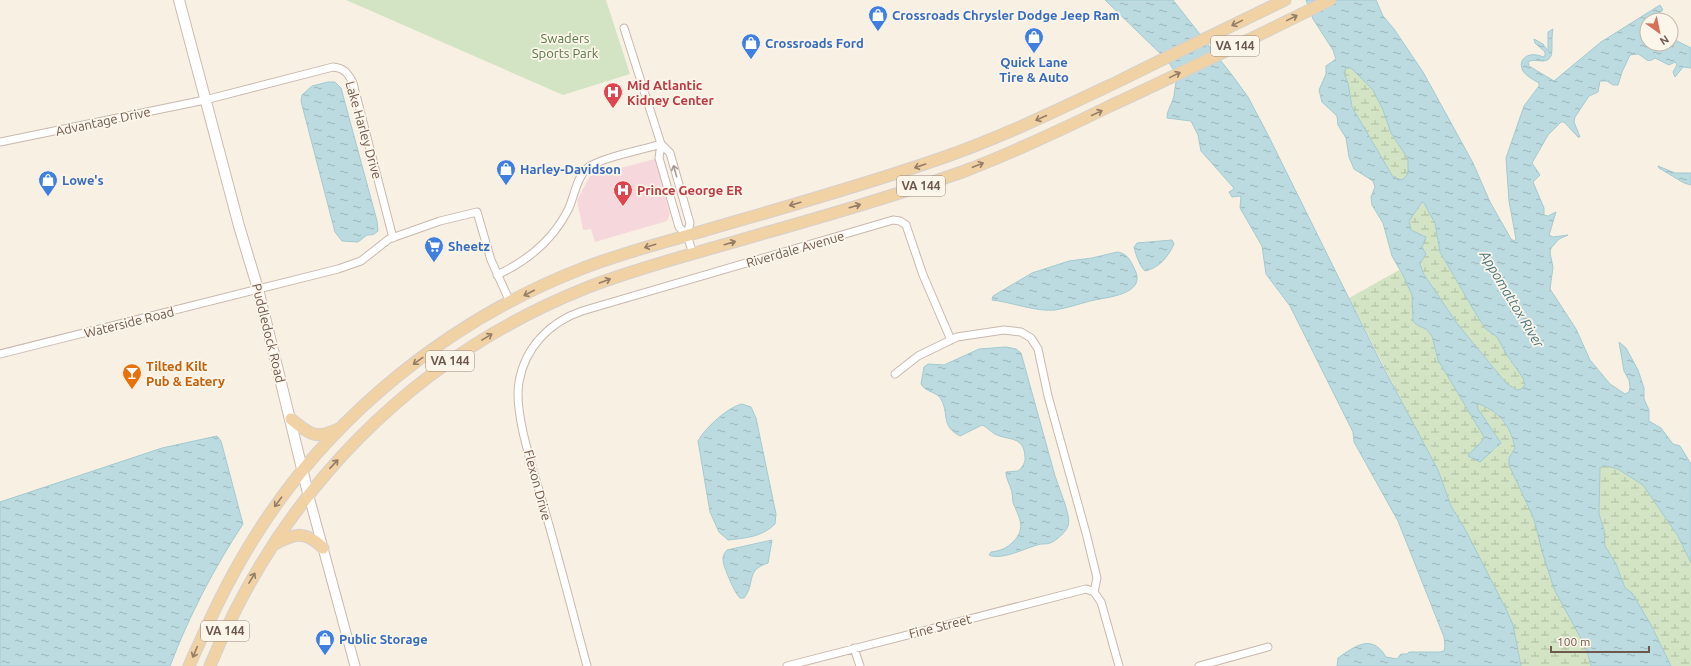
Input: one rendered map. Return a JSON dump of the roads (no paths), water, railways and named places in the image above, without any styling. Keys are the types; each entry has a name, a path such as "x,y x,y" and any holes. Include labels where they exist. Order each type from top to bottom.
{"main road":[{"name":"Puddledock Road","path":"179,0 239,226 258,289 308,493"},
{"name":"VA 144","path":"189,666 207,624 233,573 273,510 302,471 342,427 373,398 411,366 470,324 510,302 582,269 687,235 944,158 1029,124 1285,0"},
{"name":"VA 144","path":"210,666 247,586 271,547 308,493 347,450 397,402 434,372 475,344 532,312 588,287 693,254 906,191 963,171 1029,144 1330,0"},
{"path":"291,419 314,435 328,434 342,427"},
{"path":"271,547 284,539 299,534 311,538 323,548"}],"street":[{"path":"624,28 661,144 659,158 679,227 687,235 693,254"},
{"name":"Lake Harley Drive","path":"205,100 333,67 344,70 348,73 353,83 393,238"},
{"name":"Advantage Drive","path":"0,142 205,100"},
{"path":"661,144 670,153 690,223 687,235"},
{"path":"510,302 497,275 516,266 533,254 548,238 562,221 582,175 588,168 601,162 661,144"},
{"name":"Waterside Road","path":"0,354 338,269 361,261 388,239 477,212 497,275"},
{"name":"Riverdale Avenue","path":"564,318 627,297 893,220 898,220 906,225 923,275 951,340"},
{"name":"Flexon Drive","path":"564,318 550,328 538,340 526,359 519,382 518,405 520,421 587,666"},
{"path":"895,374 918,356 951,340 970,334 1013,330 1025,334 1035,343 1097,578 1094,592 1103,607 1120,666"},
{"name":"Puddledock Road","path":"308,493 355,666"},
{"name":"Fine Street","path":"787,666 1062,594 1086,589 1094,592"},
{"path":"1199,666 1268,647"},
{"path":"854,648 860,666"}],"water":[{"path":"1105,0 1173,0 1248,97 1381,363 1438,470 1451,506 1465,529 1507,611 1513,625 1521,666 1337,666 1338,658 1351,649 1363,644 1375,645 1386,657 1397,659 1401,654 1407,654 1409,652 1444,651 1444,637 1398,521 1354,442 1353,432 1290,306 1266,274 1262,246 1240,208 1241,196 1232,197 1229,192 1234,189 1233,187 1201,151 1198,135 1191,121 1167,118 1178,77 1168,61"},
{"name":"Appomattox River","path":"1306,0 1376,0 1383,16 1394,29 1423,72 1473,163 1490,202 1511,239 1514,241 1516,239 1509,201 1506,158 1524,106 1539,86 1539,83 1524,73 1521,66 1523,59 1526,56 1545,56 1545,52 1535,43 1534,39 1543,44 1548,51 1548,32 1553,29 1552,54 1549,59 1528,62 1529,66 1554,81 1601,42 1639,18 1639,52 1679,52 1679,42 1691,48 1691,68 1683,67 1675,77 1673,72 1677,65 1675,62 1669,65 1655,58 1652,60 1646,60 1638,54 1630,55 1618,85 1613,85 1607,81 1600,81 1598,92 1589,96 1575,117 1574,122 1580,137 1578,137 1564,122 1561,122 1548,135 1532,163 1540,175 1533,182 1544,208 1544,215 1548,216 1556,212 1549,235 1553,237 1568,235 1559,239 1551,248 1550,253 1553,267 1550,289 1576,329 1590,360 1610,384 1625,394 1629,392 1630,387 1629,380 1624,371 1619,342 1626,348 1638,370 1644,388 1644,399 1649,410 1649,421 1661,428 1673,444 1680,446 1691,464 1691,563 1678,536 1643,485 1618,469 1603,465 1600,468 1599,514 1604,530 1605,546 1616,564 1625,588 1632,593 1651,625 1671,666 1591,666 1586,648 1554,589 1534,519 1509,465 1509,458 1515,448 1510,432 1507,426 1492,410 1477,403 1478,409 1501,443 1480,462 1468,456 1484,437 1438,360 1432,336 1426,329 1417,325 1413,321 1412,295 1392,256 1383,223 1372,205 1371,197 1375,187 1373,181 1354,169 1349,157 1346,138 1338,125 1337,116 1322,102 1319,90 1326,74 1326,66 1336,59 1333,50 1313,19","holes":["1346,68 1351,68 1373,90 1383,110 1391,133 1408,159 1408,174 1402,180 1393,177 1352,107 1348,83 1344,73","1422,202 1435,223 1440,252 1479,319 1486,329 1497,337 1523,378 1525,385 1521,389 1517,390 1506,383 1456,322 1423,273 1420,264 1426,254 1422,247 1426,237 1411,230 1409,221"]},
{"path":"1660,5 1663,10 1661,12 1649,12"},
{"path":"335,82 341,88 377,221 378,231 367,235 358,242 342,241 335,232 301,101 302,95 312,86"},
{"path":"1658,166 1675,173 1691,173 1691,185 1684,183"},
{"path":"1172,240 1174,244 1166,257 1159,265 1145,271 1139,263 1134,247 1137,243"},
{"path":"1117,252 1128,257 1137,277 1136,284 1124,293 1055,310 1040,310 992,300 993,296 1032,273 1069,261 1092,258"},
{"path":"1006,347 1016,349 1021,353 1055,476 1067,510 1069,524 1058,538 1048,544 1041,544 1007,555 994,556 989,555 991,552 1000,550 1013,542 1021,528 1020,519 1013,504 1006,472 1018,471 1023,465 1025,457 1022,445 1014,440 995,434 982,425 960,436 950,428 946,420 944,406 938,395 926,389 921,384 924,367 928,364 944,365 979,349"},
{"path":"742,404 751,407 756,418 776,514 775,524 765,532 728,540 719,532 710,512 698,441 717,419 730,409"},
{"path":"217,436 221,441 243,524 203,593 185,629 170,666 0,666 0,502 162,448"},
{"path":"772,540 768,563 756,569 753,573 748,592 744,598 740,598 732,585 723,562 724,554 727,550"}],"place":[{"name":"Crossroads Chrysler Dodge Jeep Ram","path":"878,32"},
{"name":"Quick Lane Tire & Auto","path":"1034,54"},
{"name":"Crossroads Ford","path":"751,60"},
{"name":"Mid Atlantic Kidney Center","path":"613,109"},
{"name":"Harley-Davidson","path":"506,186"},
{"name":"Lowe's","path":"48,197"},
{"name":"Prince George ER","path":"623,207"},
{"name":"Sheetz","path":"434,263"},
{"name":"Tilted Kilt Pub & Eatery","path":"132,390"},
{"name":"Public Storage","path":"325,656"}],"park label":[{"name":"Swaders Sports Park","path":"565,46"}]}
